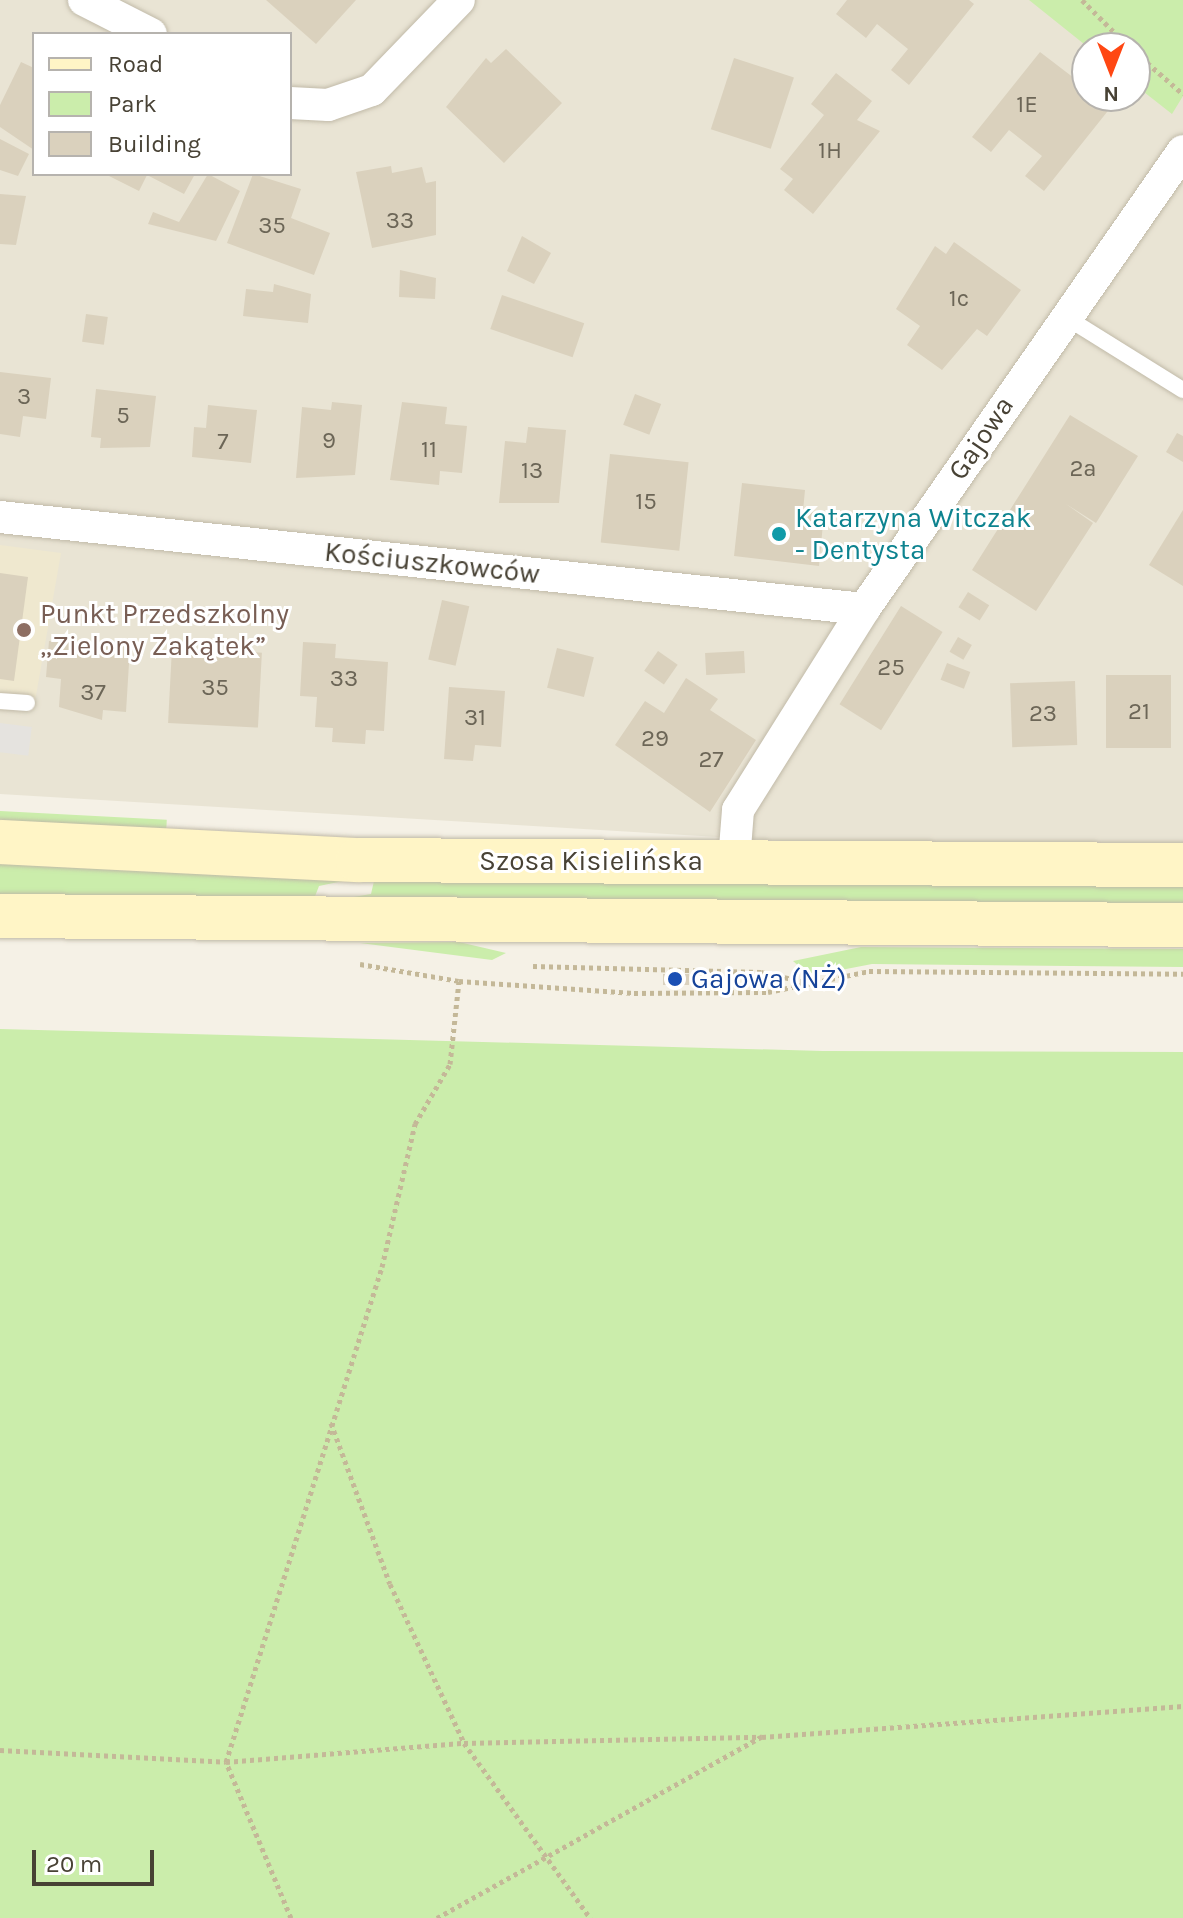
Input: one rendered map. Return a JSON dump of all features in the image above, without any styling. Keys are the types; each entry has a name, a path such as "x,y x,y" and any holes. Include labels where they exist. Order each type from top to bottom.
{"street":[{"path":"84,0 147,32"},
{"path":"292,103 328,105 372,90 459,0"},
{"name":"Gajowa","path":"734,861 738,810 864,609 1064,316 1183,151"},
{"name":"Kościuszkowców","path":"0,517 864,609"},
{"name":"Szosa Kisielińska","path":"0,842 358,860 1183,865"},
{"path":"0,916 1183,925"}],"lane":[{"path":"1064,316 1183,390"},
{"path":"0,701 27,703"}],"path":[{"path":"1082,0 1115,32"},
{"path":"1151,66 1183,94"},
{"path":"352,963 459,981 588,993 752,993 869,971 1183,974"},
{"path":"291,1918 226,1762 382,1267 415,1124 450,1064 459,981"},
{"path":"331,1422 390,1584 464,1743 590,1918"},
{"path":"0,1750 226,1762 464,1743 762,1737 1183,1706"},
{"path":"437,1918 543,1853 762,1737"}],"shaded area":[{"path":"0,0 1183,0 1183,865 0,794"},
{"name":"Punkt Przedszkolny „Zielony Zakątek”","path":"0,545 61,553 34,707 0,710"},
{"path":"0,723 32,727 28,756 0,752"}],"green space":[{"path":"1029,0 1183,0 1183,96 1172,114 1151,98 1151,32 1071,34"},
{"path":"0,811 167,820 166,830 0,821"},
{"path":"0,862 348,880 319,886 314,899 0,895"},
{"path":"374,881 1183,885 1183,906 336,900 371,894"},
{"path":"459,942 506,953 492,960 360,943"},
{"path":"861,947 1183,949 1183,967 872,964 810,976 793,961"},
{"path":"0,1029 823,1051 1183,1052 1183,1918 0,1918"}],"building":[{"path":"266,0 356,0 316,44"},
{"path":"847,0 969,0 974,4 909,85 891,70 908,49 877,24 866,38 836,14"},
{"path":"506,49 562,103 504,163 446,107 486,58 491,63"},
{"path":"1040,52 1071,76 1071,112 1107,112 1044,191 1025,176 1042,156 1009,130 991,152 972,137"},
{"path":"734,58 794,77 771,149 711,129"},
{"path":"21,62 32,67 32,149 0,127 0,105"},
{"path":"836,73 872,101 857,120 880,131 813,214 784,190 793,179 780,169 824,115 811,104"},
{"path":"0,139 29,154 18,176 0,170"},
{"path":"391,166 392,173 422,167 426,183 436,181 436,235 372,248 356,172"},
{"path":"109,176 146,176 139,191"},
{"path":"149,176 194,176 184,194"},
{"path":"207,176 240,191 216,241 148,224 153,212 179,222"},
{"path":"252,176 301,189 291,218 330,233 314,275 227,243"},
{"path":"0,194 26,196 16,245 0,244"},
{"path":"522,236 551,253 534,284 507,271"},
{"path":"954,242 1021,290 987,336 977,329 942,370 907,345 920,326 896,309 935,246 946,254"},
{"path":"400,270 436,278 435,299 399,297"},
{"path":"274,284 311,294 308,323 243,316 246,289 273,292"},
{"path":"502,295 584,323 573,357 490,329"},
{"path":"86,314 108,317 104,345 82,342"},
{"path":"0,372 51,378 46,419 23,416 20,437 0,434"},
{"path":"96,389 156,396 150,447 100,448 101,438 91,437"},
{"path":"635,394 661,404 649,435 623,425"},
{"path":"332,402 362,405 355,475 296,478 302,407 331,410"},
{"path":"402,402 447,407 445,424 467,426 462,473 440,471 439,485 390,480"},
{"path":"208,405 257,410 251,463 192,457 194,427 206,428"},
{"path":"1070,415 1138,456 1096,523 1066,504 1093,523 1036,611 972,570"},
{"path":"528,427 566,430 559,503 499,503 505,441 526,443"},
{"path":"1177,433 1183,436 1183,462 1166,452"},
{"path":"610,454 689,462 679,551 601,543"},
{"name":"Katarzyna Witczak - Dentysta","path":"742,483 805,490 803,511 824,513 819,566 734,556"},
{"path":"1183,510 1183,586 1149,565"},
{"path":"0,573 28,577 14,681 0,679"},
{"path":"968,592 989,605 980,621 958,607"},
{"path":"442,600 469,606 456,666 428,659"},
{"path":"901,606 943,632 881,730 840,704"},
{"path":"958,637 972,645 963,660 950,652"},
{"path":"49,641 130,647 126,712 103,710 102,720 59,707 61,679 46,677"},
{"path":"303,642 336,644 335,658 388,662 384,731 366,730 365,744 332,742 333,728 315,727 317,697 300,696"},
{"path":"172,648 262,653 258,728 168,723"},
{"path":"557,648 594,657 584,697 547,688"},
{"path":"658,651 678,665 664,684 644,671"},
{"path":"744,651 745,673 706,675 705,653"},
{"path":"947,663 970,672 964,689 941,680"},
{"path":"1106,675 1171,675 1171,748 1106,748"},
{"path":"686,678 718,699 710,710 756,740 710,812 615,745 645,701 664,713"},
{"path":"1075,681 1077,745 1012,747 1010,683"},
{"path":"449,687 505,691 501,747 475,745 473,761 444,759"},
{"path":"663,974 689,974 689,985 663,985"}],"place":[{"name":"Katarzyna Witczak - Dentysta","path":"779,534"},
{"name":"Punkt Przedszkolny „Zielony Zakątek”","path":"24,630"},
{"name":"Gajowa (NŻ)","path":"675,979"}]}
